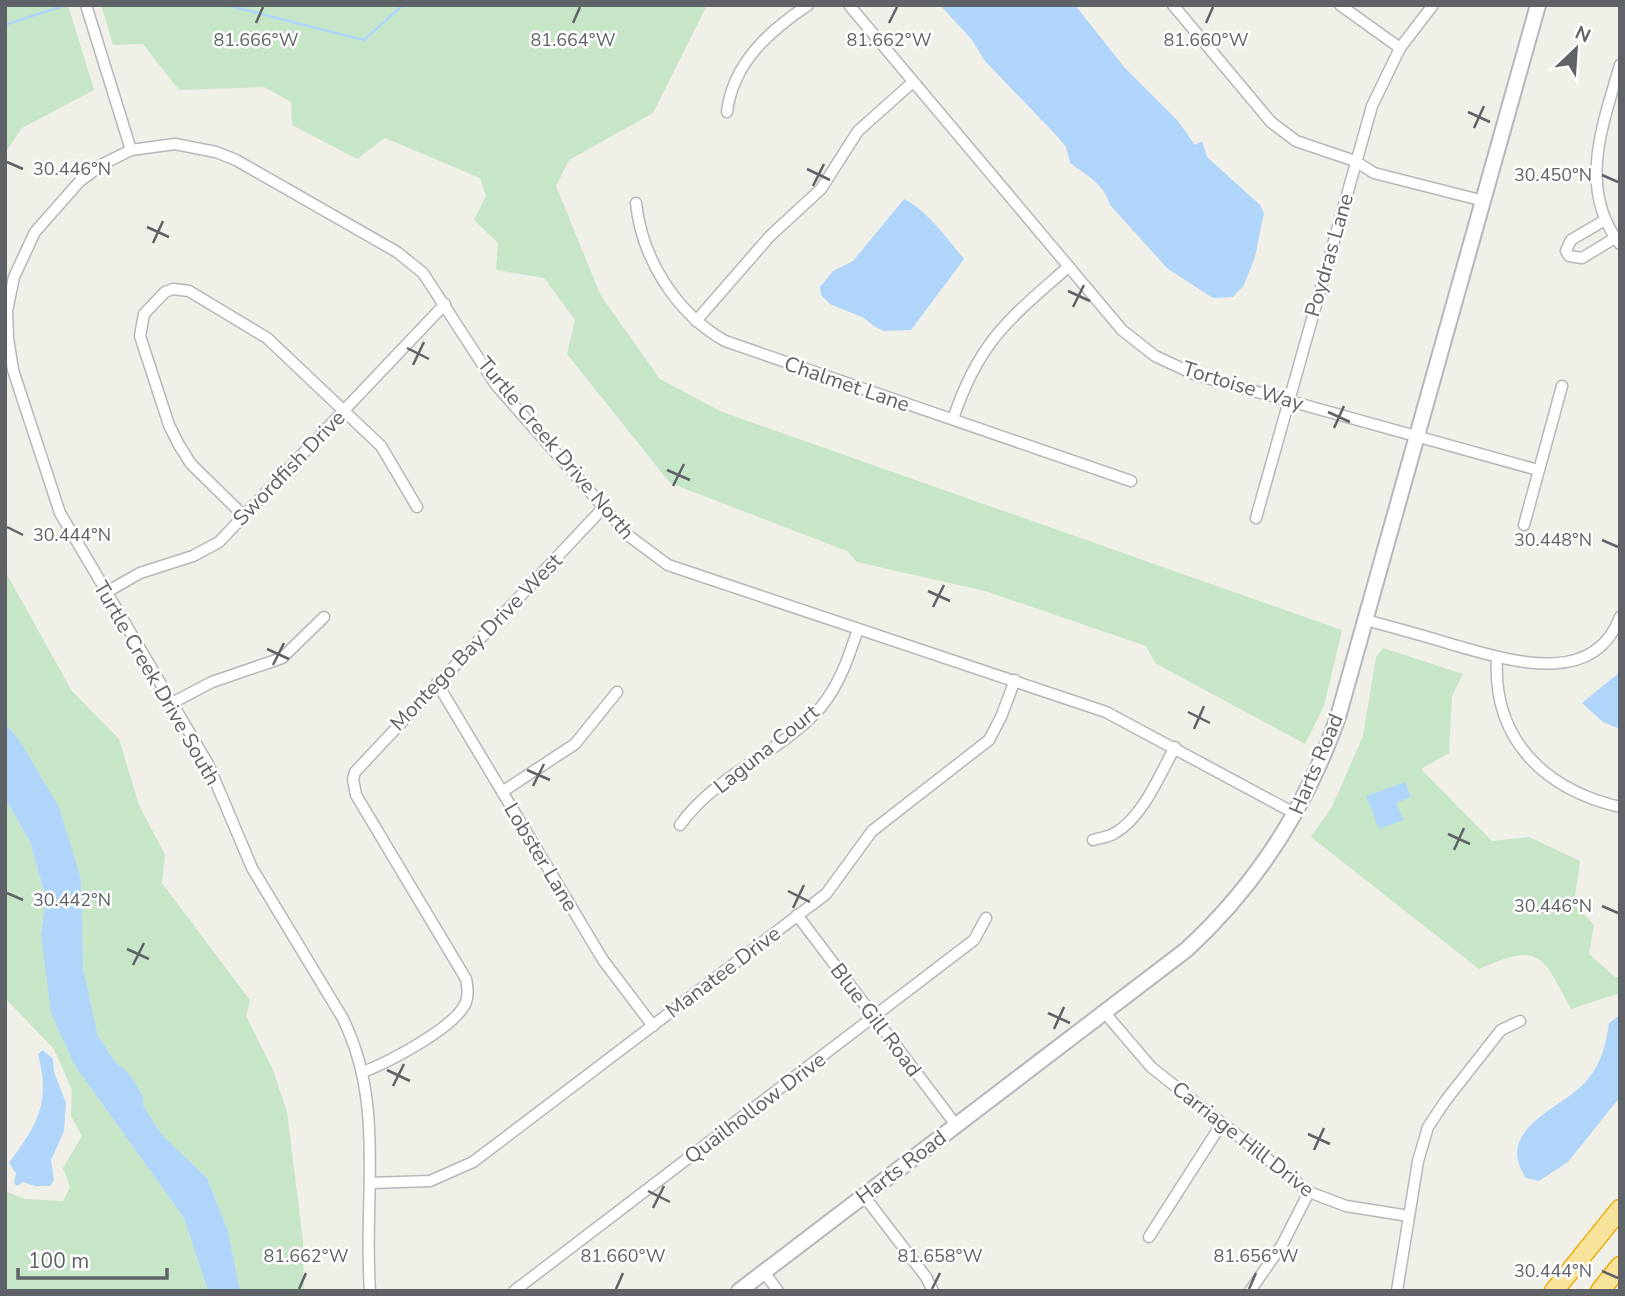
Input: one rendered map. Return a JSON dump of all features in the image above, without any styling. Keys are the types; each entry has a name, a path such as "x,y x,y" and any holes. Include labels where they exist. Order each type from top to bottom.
{"highway":[{"path":"1554,1291 1620,1209"},
{"path":"1600,1291 1620,1266"}],"street":[{"path":"86,5 131,150"},
{"path":"727,112 730,90 746,61 770,33 808,5"},
{"name":"Tortoise Way","path":"849,5 1122,330 1156,356 1196,375 1538,470"},
{"path":"1173,5 1283,132 1309,147 1355,161 1374,173 1484,201"},
{"path":"1340,5 1400,48"},
{"name":"Poydras Lane","path":"1256,518 1372,106 1400,48 1433,5"},
{"name":"Harts Road","path":"739,1291 1158,972 1218,919 1255,877 1296,814 1329,742 1366,620 1538,5"},
{"path":"1605,220 1570,240 1566,251 1569,256 1582,258 1617,241 1605,220 1597,191 1596,159 1620,65"},
{"path":"696,321 771,236 821,188 859,131 913,82"},
{"name":"Turtle Creek Drive North","path":"131,150 175,144 216,152 236,160 397,252 424,273 496,385 603,508 642,548 683,572 1106,712 1296,814"},
{"name":"Turtle Creek Drive South","path":"131,150 103,164 80,181 35,232 19,264 7,311 13,370 67,530 208,764 252,868 349,1032 363,1072 371,1118 370,1291"},
{"name":"Chalmet Lane","path":"636,203 639,229 667,288 710,333 740,348 1131,481"},
{"path":"953,419 971,371 985,347 1015,312 1068,267"},
{"path":"243,515 191,464 169,425 139,336 139,324 144,314 165,292 182,289 252,328 381,446 417,507"},
{"name":"Swordfish Drive","path":"105,593 140,573 206,550 219,542 445,304"},
{"path":"1524,525 1562,386"},
{"name":"Montego Bay Drive West","path":"363,1072 400,1057 458,1014 468,997 466,979 356,795 353,779 359,765 603,508"},
{"path":"172,703 212,682 282,658 324,617"},
{"path":"1366,620 1497,657 1542,665 1583,657 1599,648 1611,636 1620,617"},
{"name":"Laguna Court","path":"680,825 698,803 799,727 821,707 839,680 858,629"},
{"path":"1497,657 1495,688 1499,705 1516,740 1528,756 1560,783 1578,794 1620,807"},
{"name":"Manatee Drive","path":"370,1183 412,1184 459,1170 797,915 834,885 851,856 872,831 989,740 1002,718 1014,680"},
{"name":"Lobster Lane","path":"437,684 603,960 653,1026"},
{"path":"502,792 575,744 617,692"},
{"path":"1093,840 1115,833 1128,821 1141,805 1175,747"},
{"name":"Blue Gill Road","path":"797,915 956,1125"},
{"name":"Quailhollow Drive","path":"514,1291 974,940 986,918"},
{"name":"Carriage Hill Drive","path":"1105,1013 1151,1067 1309,1192 1339,1205 1409,1216"},
{"path":"1397,1291 1418,1161 1428,1127 1501,1030 1520,1021"},
{"path":"1149,1237 1222,1123"},
{"path":"1251,1291 1277,1253 1309,1192"},
{"path":"864,1196 926,1277 933,1291"},
{"path":"764,1272 778,1291"}],"green space":[{"path":"5,5 68,5 94,90 22,128 5,153"},
{"path":"101,5 707,5 653,113 569,160 556,186 601,296 660,379 722,412 1342,630 1324,706 1305,744 1155,663 1146,646 985,591 857,562 847,551 670,483 567,354 575,320 544,278 496,270 498,243 474,220 486,196 480,178 385,138 357,159 292,125 291,102 264,87 179,90 143,44 113,45"},
{"path":"5,571 72,691 119,739 139,805 165,855 162,883 250,1000 246,1016 273,1070 287,1112 303,1241 304,1291 240,1291 228,1231 207,1178 162,1135 143,1105 130,1075 114,1060 98,1036 83,967 81,878 18,738 5,724"},
{"path":"1383,648 1463,674 1452,696 1449,753 1421,769 1492,841 1529,837 1580,861 1574,904 1594,925 1589,954 1615,977 1620,977 1620,993 1571,1009 1553,976 1537,958 1528,955 1515,956 1479,969 1311,837 1332,807 1363,736 1376,657"},
{"path":"5,798 30,842 46,898 41,934 75,1066 184,1218 208,1291 5,1291 5,1191 25,1199 63,1201 70,1187 63,1168 82,1136 71,1116 72,1090 54,1049 5,998"}],"water":[{"path":"940,5 1075,5 1124,67 1177,120 1195,145 1202,141 1207,157 1260,205 1264,213 1255,257 1244,285 1233,297 1213,298 1168,269 1110,205 1099,185 1070,163 1066,147 985,61 972,40"},
{"path":"904,199 928,217 964,259 911,330 884,331 864,318 830,304 821,295 820,287 833,271 853,261"},
{"path":"1620,672 1620,729 1603,722 1582,703"},
{"path":"5,724 18,738 59,807 81,879 83,967 98,1036 114,1060 130,1075 143,1097 143,1105 162,1135 207,1178 228,1231 240,1291 208,1291 184,1218 75,1066 51,1013 41,934 46,898 30,842 5,798"},
{"path":"1405,782 1411,797 1396,803 1403,820 1379,829 1366,796"},
{"path":"1620,1015 1620,1097 1568,1162 1539,1181 1526,1178 1518,1160 1518,1145 1525,1132 1536,1120 1588,1079 1603,1052 1609,1023"},
{"path":"43,1050 53,1059 54,1072 66,1103 64,1131 51,1160 54,1180 50,1186 35,1186 23,1182 17,1186 14,1183 16,1173 9,1163 39,1113 43,1087 38,1054"}],"waterway":[{"path":"5,25 66,5"},
{"path":"226,5 364,40 403,5"}]}
